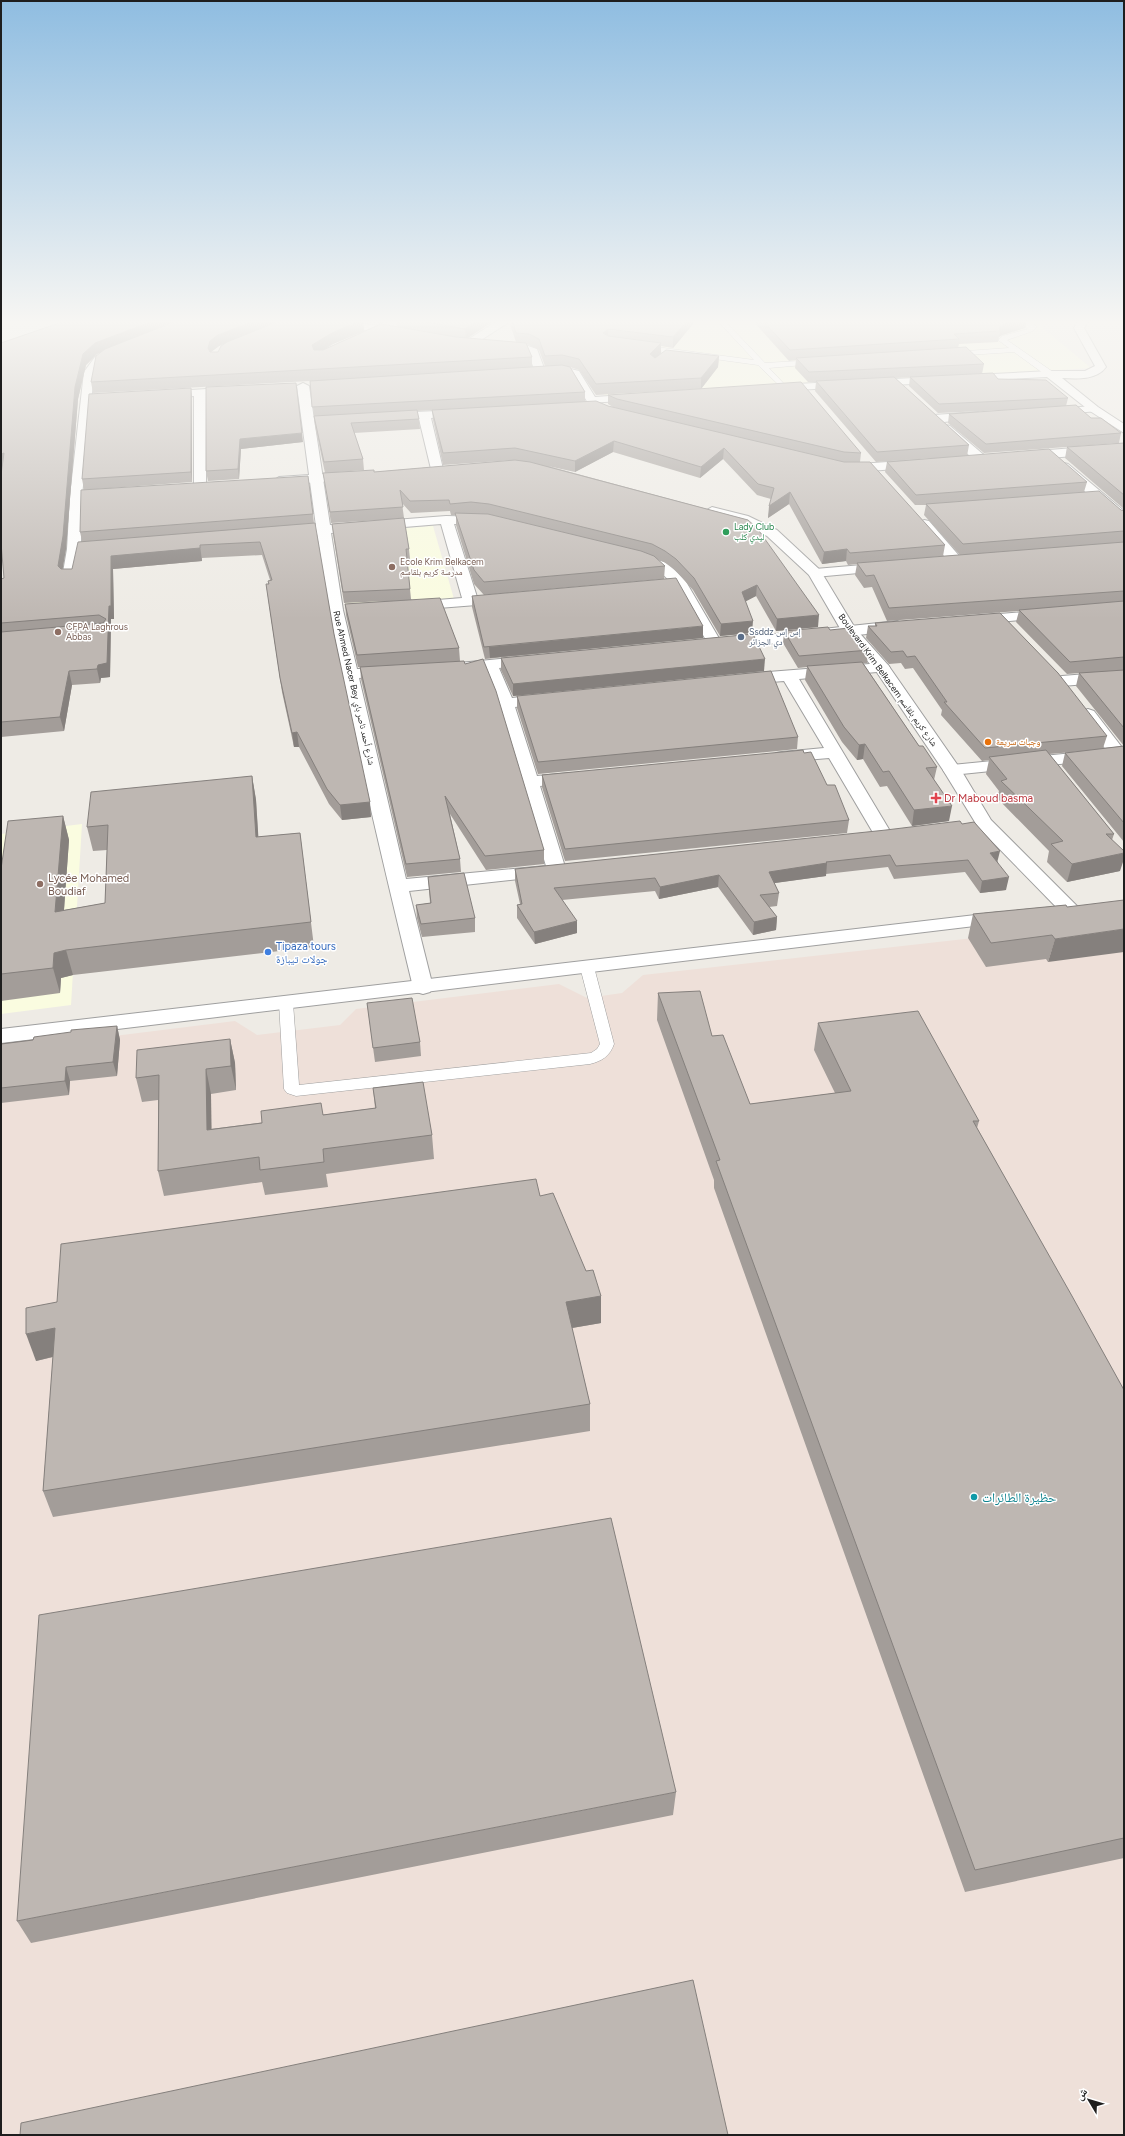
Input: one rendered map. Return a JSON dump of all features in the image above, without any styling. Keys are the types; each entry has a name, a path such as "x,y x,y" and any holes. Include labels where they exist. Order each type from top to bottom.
{"street":[{"path":"69,578 74,549 76,496 83,420"},
{"path":"200,420 200,487"},
{"name":"Rue Ahmed Nacer Bey شارع أحمد ناصر باي","path":"314,420 316,479 324,530 344,610 352,674 398,886 423,987"},
{"path":"425,420 437,469"},
{"path":"935,420 981,459"},
{"path":"1110,420 1124,429"},
{"path":"1012,457 1124,448"},
{"path":"1050,454 1124,518"},
{"path":"862,456 882,479"},
{"path":"965,460 996,458"},
{"path":"834,467 872,468 926,464"},
{"path":"422,470 452,468"},
{"path":"262,482 369,475"},
{"path":"184,488 215,486"},
{"path":"76,496 122,492"},
{"path":"1083,498 1099,497"},
{"name":"Boulevard Krim Belkacem شارع كريم بلقاسم","path":"698,508 743,519 772,533 815,572 849,630 882,668 952,770 976,824 1078,909 1046,913"},
{"path":"917,516 956,561"},
{"path":"277,533 446,520 472,519 498,522"},
{"path":"446,520 471,602"},
{"path":"74,549 121,545"},
{"path":"624,554 659,564 680,583 715,644"},
{"path":"941,562 972,560"},
{"path":"815,572 901,566"},
{"path":"657,585 680,583"},
{"path":"400,606 518,598"},
{"path":"964,621 1063,613"},
{"path":"1002,618 1013,629"},
{"path":"700,645 910,625"},
{"path":"444,668 544,660"},
{"path":"398,886 565,869 530,782 506,703 490,664"},
{"path":"726,681 882,668"},
{"path":"1051,670 1121,753"},
{"path":"352,674 406,671"},
{"path":"789,675 836,752 884,836"},
{"path":"1070,691 1124,676"},
{"path":"506,703 561,697"},
{"path":"765,759 836,752"},
{"path":"952,770 1121,753"},
{"path":"1047,761 1061,779"},
{"path":"530,782 585,776"},
{"path":"1,1036 1022,915"}],"lane":[{"path":"286,1003 292,1089 296,1092 590,1059 599,1056 605,1051 607,1044 587,967"}],"shaded area":[{"name":"Ecole Krim Belkacem مدرسة كريم بلقاسم","path":"433,526 454,599 346,607 333,534"},
{"name":"Lycée Mohamed Boudiaf","path":"82,824 71,1005 1,1014 1,834"},
{"path":"1124,921 1124,2135 1,2135 1,1050 235,1021 257,1035 340,1025 356,1009 559,984 587,998 622,993 643,975"}],"building":[{"path":"1,420 72,420 63,536 58,566 61,569 72,569 78,542 315,523 334,634 370,802 340,805 327,789 297,732 292,733 280,678 266,584 269,584 268,581 272,580 260,542 200,545 200,548 111,556 111,606 109,606 107,663 98,665 97,669 69,671 60,717 1,722 1,632 103,623 106,619 99,615 1,623 1,579 4,578 1,543 1,475 4,453 1,454"},
{"path":"87,420 191,420 191,472 82,479"},
{"path":"206,420 300,420 302,433 240,439 238,469 206,471"},
{"path":"315,420 407,420 351,423 363,459 324,462"},
{"path":"434,420 666,420 844,462 870,462 945,545 850,553 847,549 824,552 790,492 769,506 774,488 758,484 724,448 701,467 614,441 575,461 515,448 443,453"},
{"path":"706,420 833,420 861,453 844,452"},
{"path":"849,420 941,420 969,445 877,452"},
{"path":"956,420 1103,420 1121,433 986,444"},
{"path":"1124,443 1124,495 1067,447"},
{"path":"1049,449 1087,482 916,495 887,462"},
{"path":"515,460 530,462 748,520 757,528 819,615 777,619 757,585 742,592 753,621 721,624 694,578 676,559 652,544 489,504 471,502 450,504 449,500 410,501 400,490 403,507 330,512 323,473 374,470 374,472"},
{"path":"308,476 313,514 80,532 81,490"},
{"path":"1099,491 1124,511 1124,531 963,544 926,504"},
{"path":"455,513 488,514 641,551 654,556 665,566 484,582 474,570"},
{"path":"404,518 409,549 406,549 410,589 343,592 332,524"},
{"path":"1124,542 1124,591 889,608 874,575 866,576 857,563"},
{"path":"676,578 703,626 484,647 472,596"},
{"path":"440,598 459,648 357,655 345,604"},
{"path":"1124,601 1124,657 1070,662 1019,610"},
{"path":"1000,613 1058,673 1107,736 985,748 944,702 947,702 915,656 907,657 903,651 891,652 868,626 877,626 875,623"},
{"path":"828,627 830,630 849,628 869,650 799,656 784,631"},
{"path":"753,634 765,659 513,684 501,658"},
{"path":"483,659 496,691 544,850 485,856 445,796 460,859 406,864 360,667 464,661 465,664"},
{"path":"862,662 919,746 923,746 937,767 926,768 952,806 914,810 889,771 883,772 865,744 859,745 844,727 807,666"},
{"path":"1124,670 1124,728 1079,673"},
{"path":"771,671 798,737 538,762 517,696"},
{"path":"1124,746 1124,823 1065,753"},
{"path":"803,750 804,753 811,752 827,785 835,785 849,820 565,849 542,775"},
{"path":"1046,750 1114,834 1106,834 1124,851 1124,853 1072,864 1051,844 1063,841 1001,781 1007,779 989,757"},
{"path":"252,776 256,837 300,833 311,922 66,950 54,953 53,968 1,974 1,869 8,821 63,816 55,912 105,903 108,825 87,827 91,792"},
{"path":"960,821 962,824 974,822 1000,851 990,853 1009,877 982,881 968,860 896,866 890,855 826,862 827,863 769,872 779,893 760,895 777,917 754,922 719,875 660,887 655,878 554,888 577,921 534,932 517,905 522,904 515,869"},
{"path":"464,873 475,918 421,924 416,905 431,903 428,877"},
{"path":"1124,900 1124,929 1055,939 1052,935 991,943 973,914 1066,905 1067,907"},
{"path":"700,991 712,1036 723,1035 750,1104 851,1091 818,1023 918,1011 979,1121 973,1121 1124,1390 1124,1838 975,1870 716,1161 720,1160 658,993"},
{"path":"412,998 420,1042 373,1048 367,1003"},
{"path":"117,1026 113,1062 66,1067 65,1081 1,1088 1,1044 33,1040 34,1037 71,1032 71,1030"},
{"path":"230,1039 231,1066 206,1069 207,1130 262,1123 261,1111 321,1103 323,1115 376,1108 373,1088 423,1082 432,1135 323,1149 324,1162 260,1170 259,1157 158,1171 159,1075 136,1078 137,1050"},
{"path":"536,1179 540,1196 553,1193 586,1271 593,1270 601,1296 566,1302 590,1404 43,1491 55,1328 26,1334 26,1308 57,1302 61,1244"},
{"path":"611,1518 676,1792 17,1921 39,1615"},
{"path":"693,1980 728,2135 20,2135 21,2123"}],"place":[{"name":"Lady Club ليدي كلب","path":"726,532"},
{"name":"Ecole Krim Belkacem مدرسة كريم بلقاسم","path":"392,567"},
{"name":"CFPA Laghrous Abbas","path":"58,632"},
{"name":"Ssddz إس إس دي الجزائر","path":"741,637"},
{"name":"وجبات سريعة","path":"988,742"},
{"name":"Dr Maboud basma","path":"936,798"},
{"name":"Lycée Mohamed Boudiaf","path":"40,884"},
{"name":"Tipaza tours جولات تيبازة","path":"268,952"},
{"name":"حظيرة الطائرات","path":"974,1497"}]}
